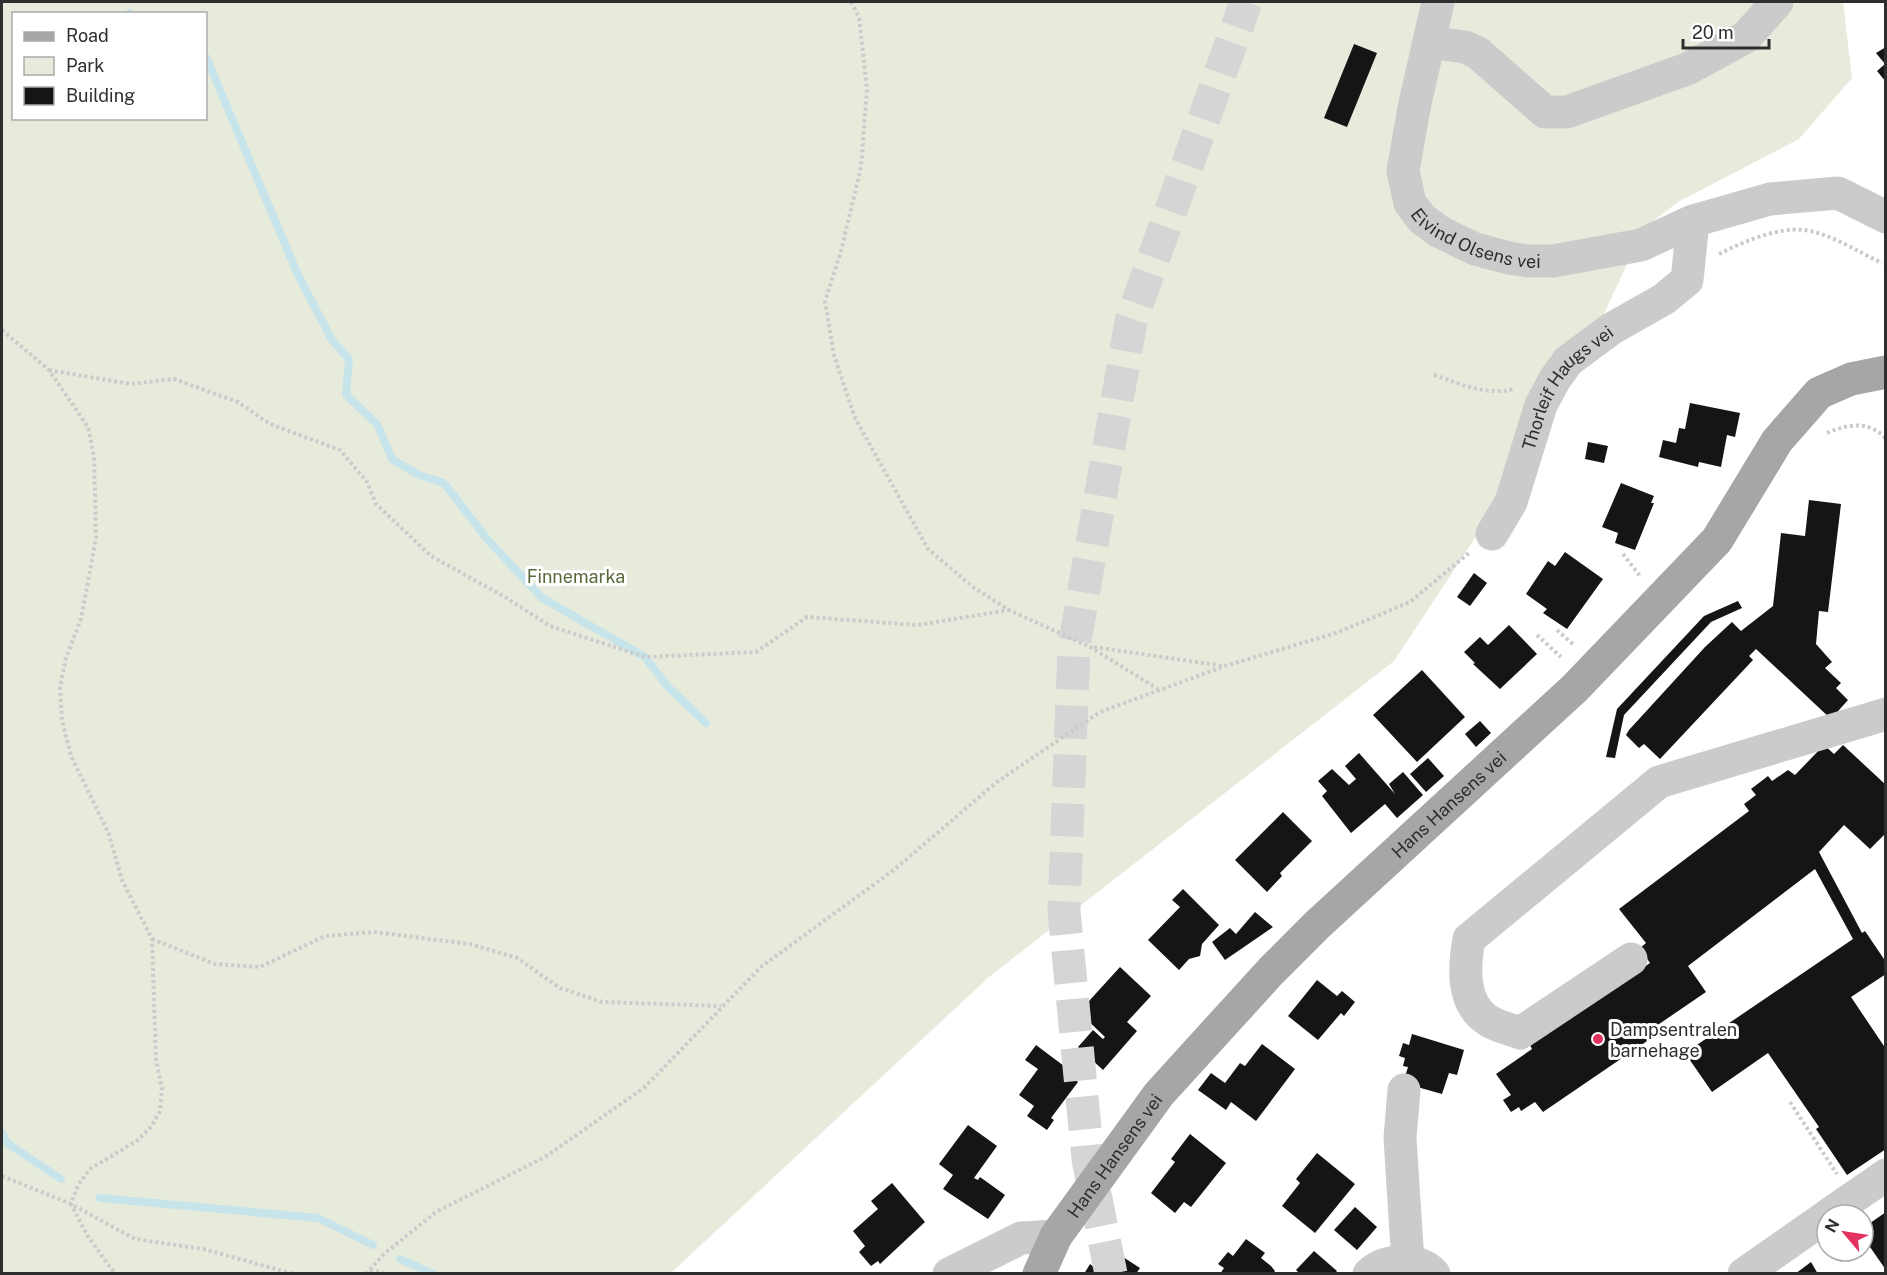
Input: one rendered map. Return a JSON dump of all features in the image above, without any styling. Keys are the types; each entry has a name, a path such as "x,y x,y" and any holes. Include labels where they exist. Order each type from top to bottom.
{"main road":[{"name":"Hans Hansens vei","path":"1039,1274 1056,1236 1159,1094 1271,971 1317,925 1575,688 1717,540 1777,441 1819,393 1851,379 1886,372"}],"street":[{"name":"Eivind Olsens vei","path":"1438,2 1414,108 1403,171 1410,203 1422,219 1440,232 1475,249 1509,258 1553,261 1641,245 1693,221 1770,199 1838,193 1886,218"},
{"path":"1430,42 1465,47 1478,53 1545,112 1567,112 1687,69 1746,37 1777,2"},
{"path":"1687,280 1693,221"},
{"name":"Thorleif Haugs vei","path":"1492,534 1511,502 1541,405 1568,361 1611,329 1664,299 1687,280"},
{"path":"1631,958 1520,1033 1488,1021 1470,999 1464,968 1469,939 1659,782 1886,714"},
{"path":"1369,1274 1390,1262 1421,1268 1400,1138 1404,1090"},
{"path":"1846,1203 1886,1176"},
{"path":"1743,1274 1815,1224"},
{"path":"949,1274 1021,1238 1056,1236"}],"path":[{"path":"851,2 859,17 867,89 861,167 842,251 825,301 834,356 855,418 928,549 973,587 1009,610 1090,646 1158,690"},
{"path":"1687,280 1713,257 1738,244 1779,232 1804,230 1882,263"},
{"path":"2,330 49,370 88,427 94,456 96,538 81,619 66,658 60,687 62,720 71,756 109,834 122,880 152,939 156,1059 162,1089 160,1111 151,1127 138,1140 90,1169 78,1185 71,1204 87,1235 115,1274"},
{"path":"49,370 129,384 174,379 238,402 270,424 340,450 367,482 376,504 431,556 506,597 550,626 645,657 756,652 807,617 918,625 1009,610"},
{"path":"1434,375 1476,389 1501,392 1555,379"},
{"path":"1818,437 1843,425 1864,424 1886,439"},
{"path":"368,1272 436,1212 545,1157 645,1086 761,967 895,869 997,782 1100,712 1225,666 1336,633 1410,602 1492,534"},
{"path":"1090,646 1225,666"},
{"path":"152,939 215,964 260,968 325,936 385,933 470,944 517,958 560,987 602,1002 722,1006"},
{"path":"1790,1102 1833,1203"},
{"path":"2,1176 71,1204 135,1239 203,1249 294,1274"},
{"path":"368,1272 389,1274"}],"green space":[{"name":"Finnemarka","path":"2,2 1843,2 1852,78 1799,139 1678,202 1644,228 1580,365 1491,514 1394,661 989,977 671,1273 2,1274"}],"building":[{"path":"1354,44 1377,53 1347,127 1324,118"},
{"path":"1886,47 1886,82 1877,71 1885,64 1876,53"},
{"path":"1690,403 1740,413 1735,437 1727,435 1721,467 1699,462 1698,467 1659,457 1663,440 1676,443 1679,428 1685,429"},
{"path":"1588,442 1608,446 1604,463 1585,459"},
{"path":"1621,483 1654,496 1651,503 1654,503 1635,550 1615,543 1618,533 1602,527"},
{"path":"1809,500 1841,504 1828,612 1819,611 1816,644 1832,662 1825,668 1841,683 1836,688 1848,700 1831,719 1756,649 1749,656 1753,660 1660,759 1644,744 1639,748 1626,735 1629,730 1705,647 1732,622 1741,631 1773,606 1781,533 1805,536"},
{"path":"1565,552 1603,579 1567,629 1543,613 1547,609 1526,594 1548,561 1555,566"},
{"path":"1474,573 1487,583 1470,606 1457,597"},
{"path":"1738,601 1742,608 1711,622 1624,715 1615,758 1606,757 1617,709 1704,616"},
{"path":"1509,625 1537,654 1500,689 1473,664 1475,663 1464,652 1480,637 1488,645"},
{"path":"1422,670 1465,717 1417,762 1373,715"},
{"path":"1480,721 1491,733 1476,747 1465,734"},
{"path":"1824,745 1834,754 1843,745 1886,785 1886,833 1870,849 1844,825 1819,852 1862,933 1865,931 1886,962 1886,974 1851,997 1886,1049 1886,1149 1847,1175 1816,1129 1819,1127 1768,1053 1712,1092 1685,1053 1853,939 1815,869 1688,966 1706,992 1646,1033 1650,1039 1543,1112 1535,1102 1521,1111 1519,1107 1511,1112 1503,1100 1511,1095 1496,1074 1532,1049 1530,1045 1650,963 1640,948 1646,943 1619,909 1749,811 1744,804 1756,795 1751,789 1768,776 1772,781 1788,770 1795,775"},
{"path":"1359,753 1395,794 1389,784 1403,772 1423,795 1397,818 1385,804 1351,833 1322,796 1327,791 1318,781 1332,769 1349,785 1356,779 1345,766"},
{"path":"1428,758 1444,776 1426,792 1410,774"},
{"path":"1283,812 1312,841 1280,873 1282,876 1267,892 1235,860"},
{"path":"1183,889 1219,925 1202,944 1200,956 1189,959 1179,970 1148,940 1180,907 1172,900"},
{"path":"1255,912 1273,927 1225,960 1212,942 1230,928 1236,934"},
{"path":"1120,967 1151,996 1127,1022 1137,1031 1103,1070 1078,1047 1093,1030 1103,1039 1105,1037 1079,1012"},
{"path":"1317,980 1337,996 1342,991 1355,1002 1344,1016 1341,1013 1318,1040 1288,1016"},
{"path":"1412,1034 1464,1050 1457,1075 1449,1073 1442,1094 1403,1083 1408,1067 1403,1066 1405,1058 1399,1056 1403,1043 1409,1045"},
{"path":"1262,1044 1295,1069 1256,1121 1231,1102 1226,1110 1198,1090 1211,1073 1225,1083 1240,1063 1245,1066"},
{"path":"1036,1045 1068,1069 1066,1072 1078,1082 1051,1118 1054,1120 1047,1130 1027,1116 1034,1106 1019,1095 1038,1069 1025,1060"},
{"path":"968,1125 997,1146 974,1178 978,1180 980,1177 1005,1195 988,1219 943,1189 953,1175 939,1164"},
{"path":"1190,1134 1226,1163 1191,1207 1184,1202 1175,1213 1151,1193 1175,1162 1171,1159"},
{"path":"1317,1153 1355,1184 1315,1233 1282,1206 1300,1183 1296,1179"},
{"path":"892,1183 925,1222 880,1264 878,1261 871,1266 859,1252 865,1246 853,1231 878,1209 871,1201"},
{"path":"1355,1207 1377,1227 1357,1250 1334,1230"},
{"path":"1886,1212 1886,1270 1875,1254 1875,1220"},
{"path":"1246,1239 1265,1253 1261,1258 1275,1271 1273,1274 1220,1274 1224,1268 1218,1264 1228,1252 1233,1256"},
{"path":"1109,1248 1140,1268 1136,1274 1084,1274 1090,1264 1096,1269"},
{"path":"1314,1251 1337,1271 1335,1274 1300,1274 1296,1270"},
{"path":"1811,1262 1818,1274 1795,1274"}],"waterway":[{"path":"207,59 298,275 332,340 349,359 346,395 377,424 392,459 419,475 444,483 488,540 542,598 645,657 668,687 706,723"},
{"path":"2,1133 7,1143 61,1179"},
{"path":"100,1198 318,1218 373,1245"},
{"path":"400,1259 433,1274"}],"tunnel":[{"path":"1111,1274 1088,1159 1064,911 1074,647 1131,321 1246,2"}],"place":[{"name":"Dampsentralen barnehage","path":"1598,1039"}]}
